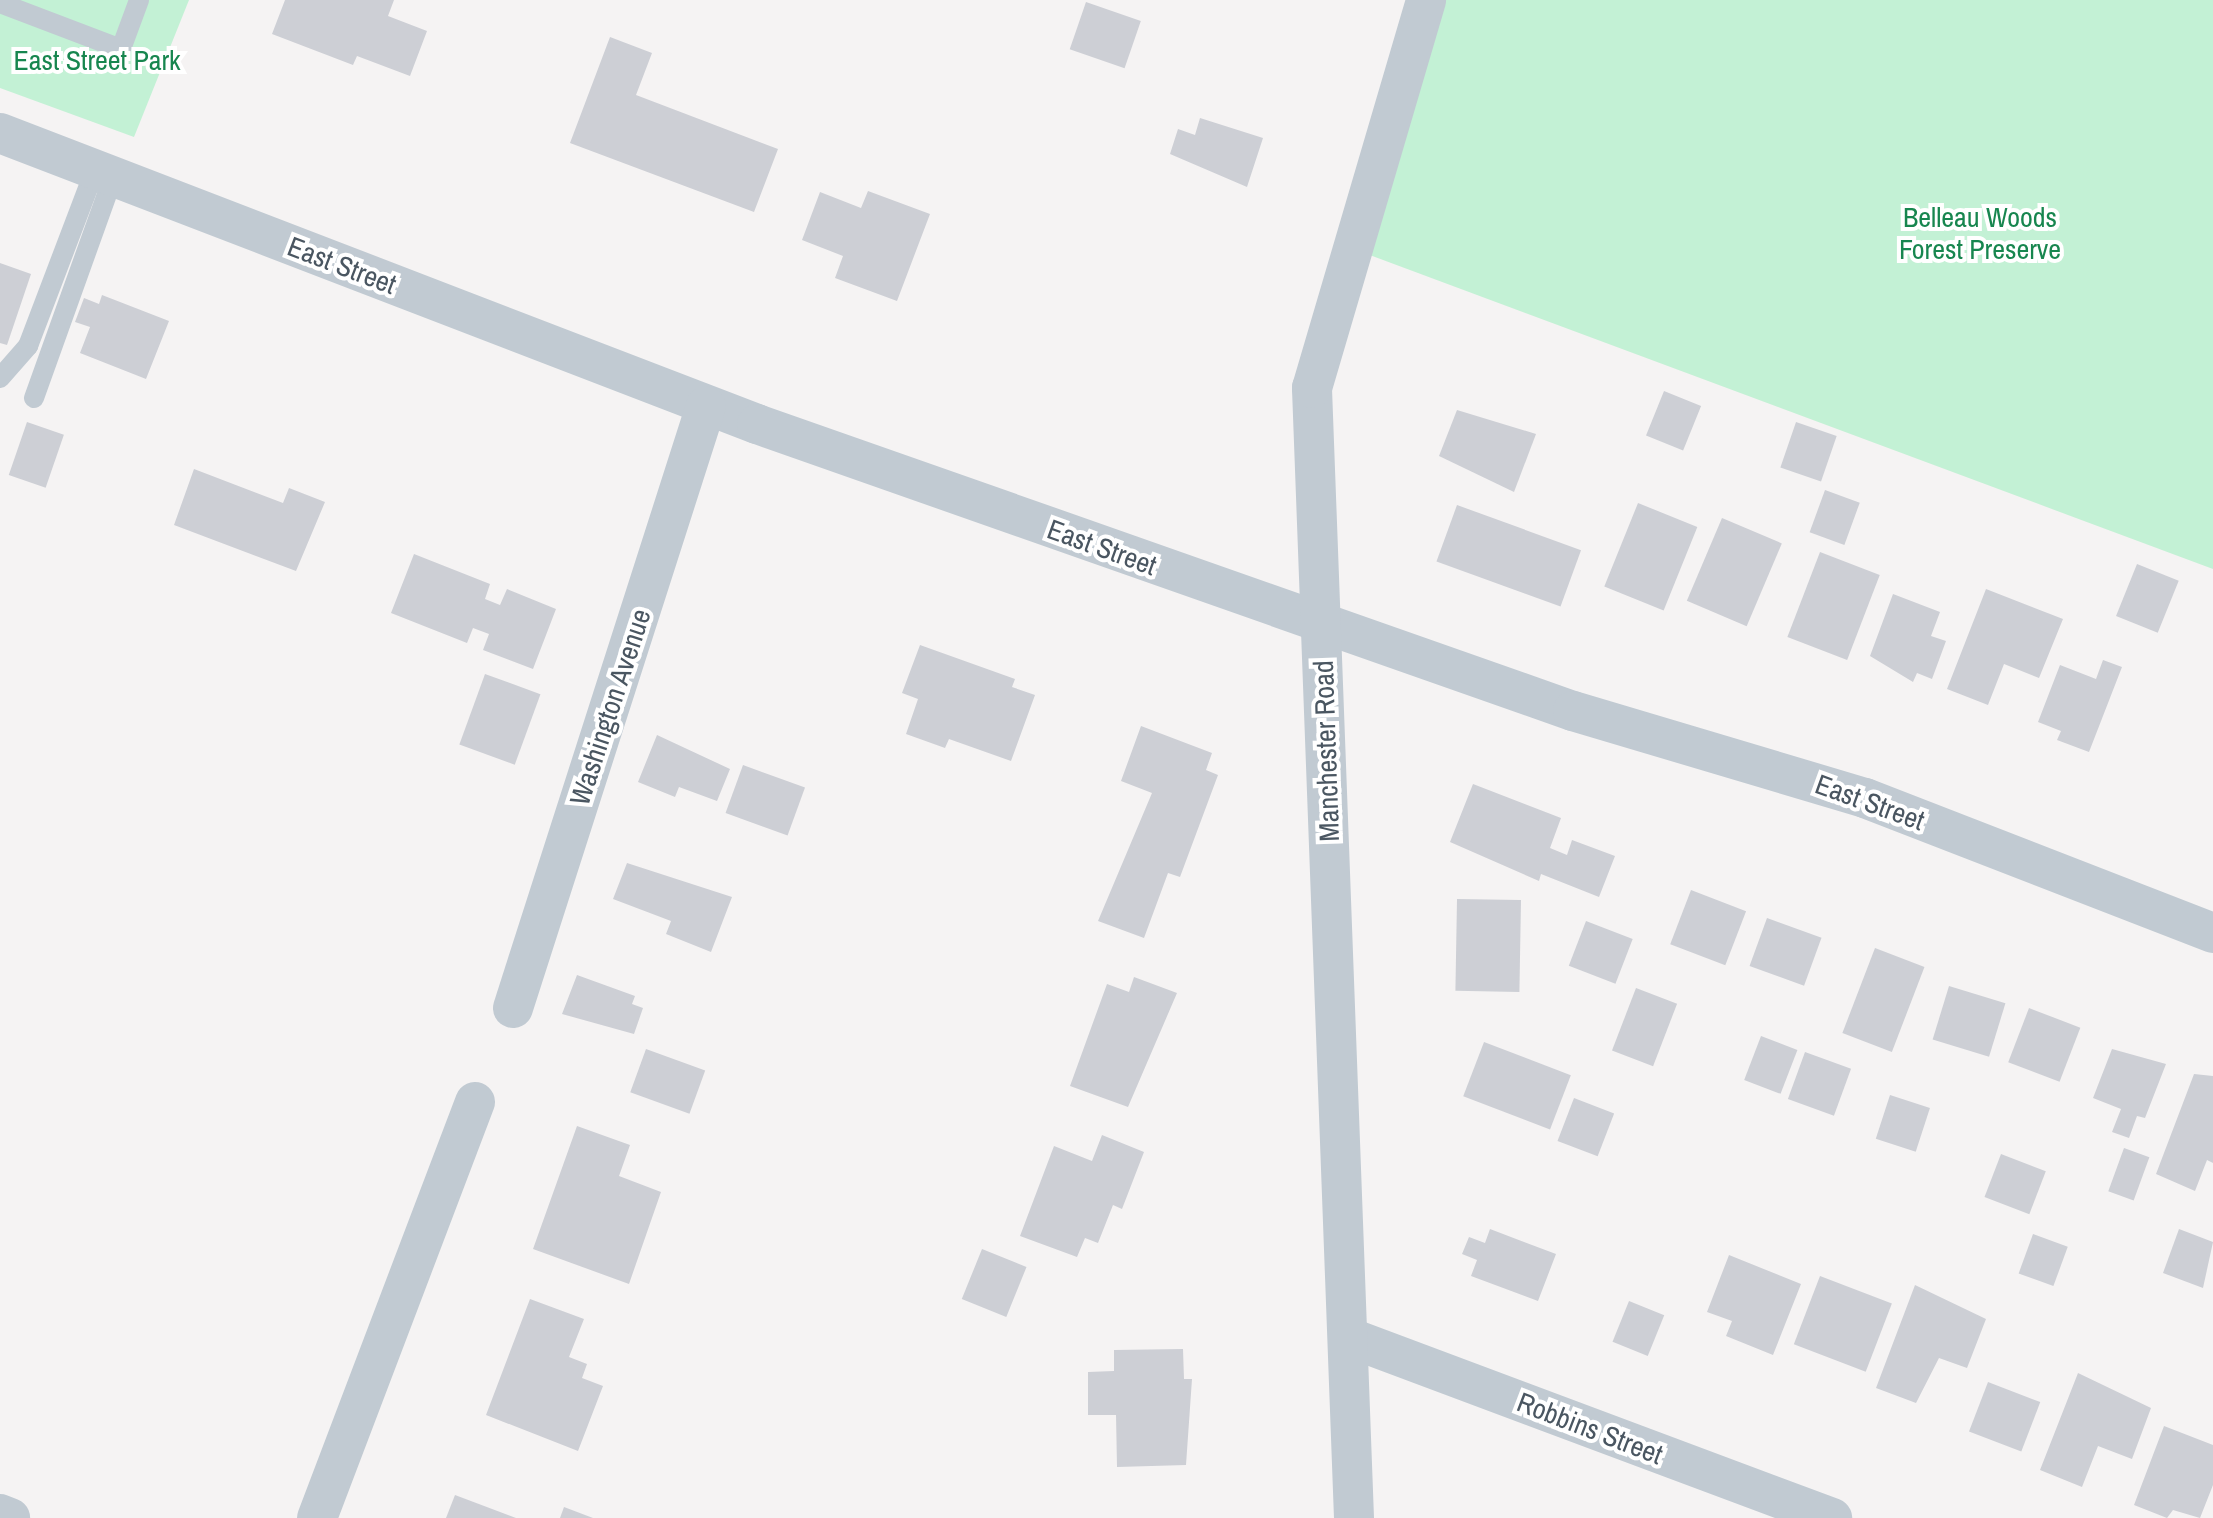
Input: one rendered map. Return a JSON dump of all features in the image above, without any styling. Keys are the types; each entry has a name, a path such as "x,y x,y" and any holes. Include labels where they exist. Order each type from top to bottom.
{"street":[{"name":"Manchester Road","path":"1354,1518 1321,626 1316,358 1426,0"},
{"name":"East Street","path":"0,133 706,406 1573,712 1865,798 2213,933"},
{"name":"Washington Avenue","path":"514,1008 706,406"},
{"path":"316,1518 475,1102"},
{"name":"Robbins Street","path":"1348,1337 1832,1518"},
{"path":"0,1514 10,1518"}],"lane":[{"path":"0,3 121,49 139,0"},
{"path":"0,378 28,346 104,173"},
{"path":"34,398 104,173"}],"green space":[{"name":"East Street Park","path":"0,0 189,0 134,137 0,88"},
{"name":"Belleau Woods Forest Preserve","path":"1442,0 2213,0 2213,569 1367,254"}],"building":[{"path":"285,0 394,0 388,16 427,31 410,76 357,56 353,65 272,34"},
{"path":"1086,2 1141,21 1125,68 1070,49"},
{"path":"610,37 652,53 636,95 778,149 754,212 570,143"},
{"path":"1200,118 1263,138 1247,187 1170,154 1178,129 1195,135"},
{"path":"868,191 930,214 897,301 835,278 843,256 802,240 820,192 861,208"},
{"path":"0,263 31,274 7,345 0,343"},
{"path":"102,295 169,321 146,379 80,353 90,327 75,322 84,298 99,304"},
{"path":"1664,391 1701,406 1683,450 1646,436"},
{"path":"1457,410 1536,434 1514,492 1439,456"},
{"path":"27,422 64,435 46,488 9,475"},
{"path":"1796,422 1837,436 1821,481 1780,467"},
{"path":"194,469 283,503 289,488 325,502 296,571 174,525"},
{"path":"1825,490 1860,503 1844,545 1810,532"},
{"path":"1638,503 1697,527 1664,610 1604,586"},
{"path":"1457,505 1581,550 1561,607 1436,561"},
{"path":"1722,518 1782,543 1747,626 1687,601"},
{"path":"1820,552 1880,575 1847,660 1787,637"},
{"path":"414,554 490,584 485,599 500,605 507,589 556,609 533,669 483,650 489,634 473,628 467,643 391,613"},
{"path":"2137,564 2179,581 2158,633 2116,616"},
{"path":"1986,589 2063,619 2039,678 2004,664 1988,705 1947,689"},
{"path":"1893,594 1940,612 1931,636 1946,641 1932,679 1917,673 1913,682 1870,656"},
{"path":"920,645 1015,679 1012,687 1035,695 1011,761 949,739 945,748 906,734 918,699 902,693"},
{"path":"2103,660 2122,667 2089,752 2057,740 2061,731 2038,722 2060,665 2096,679"},
{"path":"485,674 540,694 515,765 459,744"},
{"path":"1141,726 1212,753 1206,770 1218,775 1180,877 1168,873 1144,938 1098,921 1152,793 1121,781"},
{"path":"657,735 730,769 717,801 679,787 675,797 638,782"},
{"path":"743,765 805,788 788,835 726,813"},
{"path":"1473,784 1561,818 1550,848 1567,855 1572,840 1615,856 1599,897 1541,874 1539,881 1450,842"},
{"path":"627,863 732,897 711,952 666,934 671,921 613,899"},
{"path":"1691,890 1746,911 1725,965 1670,944"},
{"path":"1457,899 1521,900 1519,992 1455,991"},
{"path":"1767,918 1822,938 1804,986 1750,966"},
{"path":"1586,921 1633,939 1615,984 1569,966"},
{"path":"1875,948 1924,967 1892,1052 1842,1033"},
{"path":"577,975 635,996 632,1004 643,1008 634,1034 562,1014"},
{"path":"1134,977 1177,993 1128,1107 1070,1086 1107,984 1129,992"},
{"path":"1949,986 2005,1003 1989,1057 1933,1040"},
{"path":"1636,988 1677,1004 1653,1066 1612,1051"},
{"path":"2029,1008 2080,1028 2060,1082 2008,1062"},
{"path":"1761,1036 1797,1050 1781,1094 1744,1080"},
{"path":"1484,1042 1571,1075 1550,1129 1463,1096"},
{"path":"646,1049 705,1071 689,1114 630,1092"},
{"path":"2112,1049 2166,1064 2145,1118 2137,1116 2129,1138 2112,1132 2121,1109 2093,1098"},
{"path":"1805,1052 1851,1069 1834,1116 1788,1099"},
{"path":"2194,1074 2213,1076 2213,1163 2207,1160 2195,1191 2156,1174"},
{"path":"1890,1095 1930,1108 1916,1152 1876,1139"},
{"path":"1574,1098 1614,1113 1598,1156 1558,1141"},
{"path":"577,1126 630,1145 619,1176 661,1192 629,1284 533,1249"},
{"path":"1102,1135 1144,1152 1122,1209 1113,1205 1098,1243 1085,1238 1077,1257 1020,1236 1054,1146 1092,1161"},
{"path":"2124,1148 2149,1157 2134,1200 2108,1191"},
{"path":"2001,1154 2046,1171 2029,1214 1985,1197"},
{"path":"1490,1229 1556,1254 1538,1301 1471,1276 1477,1260 1462,1254 1469,1237 1485,1243"},
{"path":"2179,1229 2213,1242 2203,1288 2163,1273"},
{"path":"2033,1234 2068,1247 2053,1286 2019,1273"},
{"path":"982,1249 1027,1267 1006,1317 962,1299"},
{"path":"1729,1255 1801,1284 1773,1355 1726,1336 1732,1321 1707,1312"},
{"path":"1820,1276 1892,1304 1866,1372 1794,1344"},
{"path":"1915,1285 1986,1319 1967,1368 1939,1358 1916,1403 1876,1388"},
{"path":"530,1299 584,1319 569,1357 587,1364 582,1378 603,1386 578,1451 486,1415"},
{"path":"1629,1301 1664,1315 1648,1356 1613,1342"},
{"path":"1183,1349 1184,1379 1192,1379 1186,1465 1117,1467 1116,1415 1088,1415 1088,1372 1114,1371 1114,1350"},
{"path":"2078,1373 2151,1408 2132,1459 2098,1446 2082,1487 2040,1470"},
{"path":"1988,1382 2040,1402 2021,1452 1969,1431"},
{"path":"2164,1426 2213,1445 2213,1485 2200,1518 2173,1510 2167,1518 2134,1505"},
{"path":"455,1495 516,1518 446,1518"},
{"path":"564,1507 593,1518 560,1518"}]}
